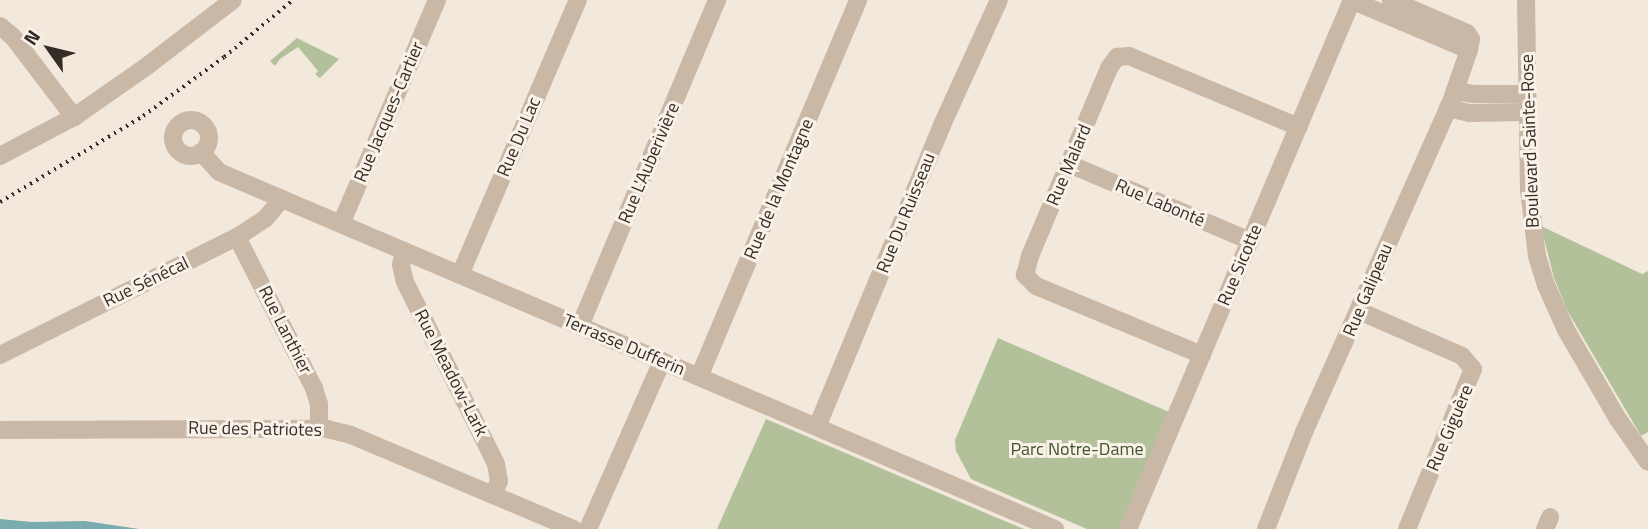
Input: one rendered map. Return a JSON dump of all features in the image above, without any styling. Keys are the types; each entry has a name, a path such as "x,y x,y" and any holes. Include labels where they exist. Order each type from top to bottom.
{"street":[{"path":"0,156 74,117 147,66 233,0"},
{"name":"Rue Jacques-Cartier","path":"341,224 437,0"},
{"name":"Rue Du Lac","path":"460,275 578,0"},
{"name":"Rue L'Auberivière","path":"580,326 718,0"},
{"name":"Rue de la Montagne","path":"699,377 858,0"},
{"name":"Rue Du Ruisseau","path":"817,427 942,125 999,0"},
{"path":"1352,0 1469,50 1471,39 1467,33 1391,0"},
{"name":"Rue Sicotte","path":"1128,529 1352,0"},
{"name":"Boulevard Sainte-Rose","path":"1526,0 1531,219 1546,285 1570,338 1618,419 1648,462"},
{"path":"0,26 13,37 74,117"},
{"name":"Rue Galipeau","path":"1266,529 1304,432 1448,108 1469,50"},
{"name":"Rue Malard","path":"1202,355 1036,286 1027,278 1025,272 1109,68 1114,60 1123,55 1299,127"},
{"path":"1455,91 1527,103"},
{"path":"1448,108 1470,113 1527,103"},
{"name":"Terrasse Dufferin","path":"201,152 216,170 1055,529"},
{"name":"Rue Labonté","path":"1069,164 1250,241"},
{"name":"Rue Sénécal","path":"0,355 237,237 265,219 282,199"},
{"name":"Rue Lanthier","path":"237,237 314,388 319,404 319,427"},
{"name":"Rue Meadow-Lark","path":"404,251 401,265 404,279 496,464 499,481 493,495"},
{"name":"Rue Giguère","path":"1359,311 1462,356 1473,369 1407,529"},
{"path":"588,529 662,361"},
{"name":"Rue des Patriotes","path":"0,430 319,427 351,435 574,529"}],"green space":[{"path":"297,38 339,59 320,78 315,74 318,71 298,47 280,59 275,66 270,61"},
{"path":"1541,226 1642,274 1648,271 1648,432 1641,436 1567,310 1554,278"},
{"name":"Parc Notre-Dame","path":"998,338 1169,412 1119,529 1087,529 971,479 956,451 955,440"},
{"path":"766,419 995,517 1024,529 717,529"}],"water":[{"path":"0,519 32,522 85,521 139,529 0,529"}],"railway":[{"path":"0,202 143,116 224,57 293,0"}]}
